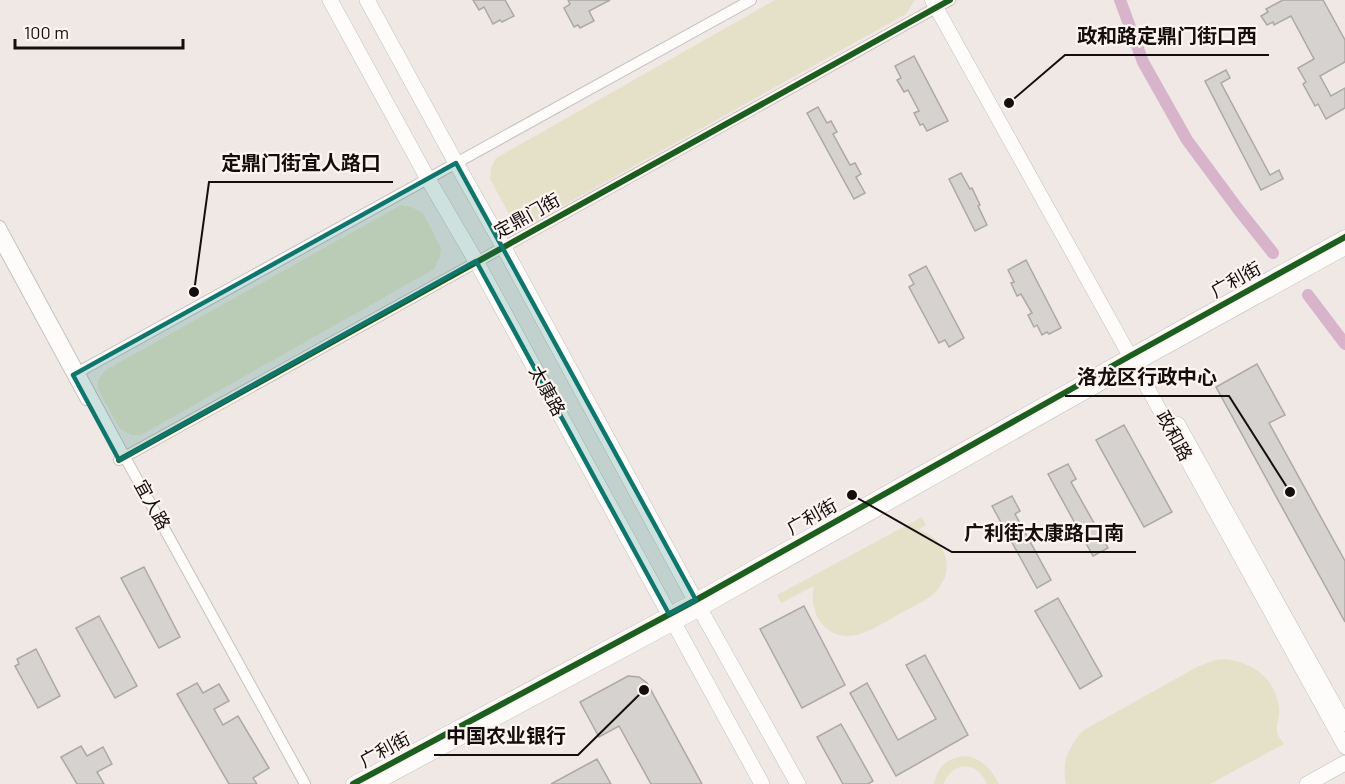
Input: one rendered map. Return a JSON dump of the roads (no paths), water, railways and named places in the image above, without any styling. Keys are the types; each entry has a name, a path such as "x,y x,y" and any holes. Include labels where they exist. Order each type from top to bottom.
{"main road":[{"name":"太康路","path":"330,0 428,179 476,261 762,784"},
{"name":"太康路","path":"367,0 798,784"},
{"path":"1307,784 1345,763"}],"street":[{"path":"76,373 751,0"},
{"name":"定鼎门街","path":"122,458 940,2"},
{"name":"政和路","path":"940,2 1136,358 1345,747"},
{"name":"宜人路","path":"0,226 76,373 297,784"},
{"name":"广利街","path":"374,784 1136,358 1345,237"},
{"name":"宜人路","path":"0,242 76,373"},
{"name":"广利街","path":"1136,358 1345,248"},
{"name":"政和路","path":"1136,358 1345,724"},
{"name":"宜人路","path":"122,458 305,784"},
{"name":"广利街","path":"353,784 671,619"}],"waterway":[{"path":"1120,0 1143,62 1187,140 1273,253"},
{"path":"1308,295 1345,344"}],"place":[{"name":"政和路定鼎门街口西","path":"1009,103"},
{"name":"定鼎门街宜人路口","path":"194,292"},
{"name":"洛龙区行政中心","path":"1290,492"},
{"name":"广利街太康路口南","path":"852,495"},
{"name":"中国农业银行","path":"644,690"}]}
